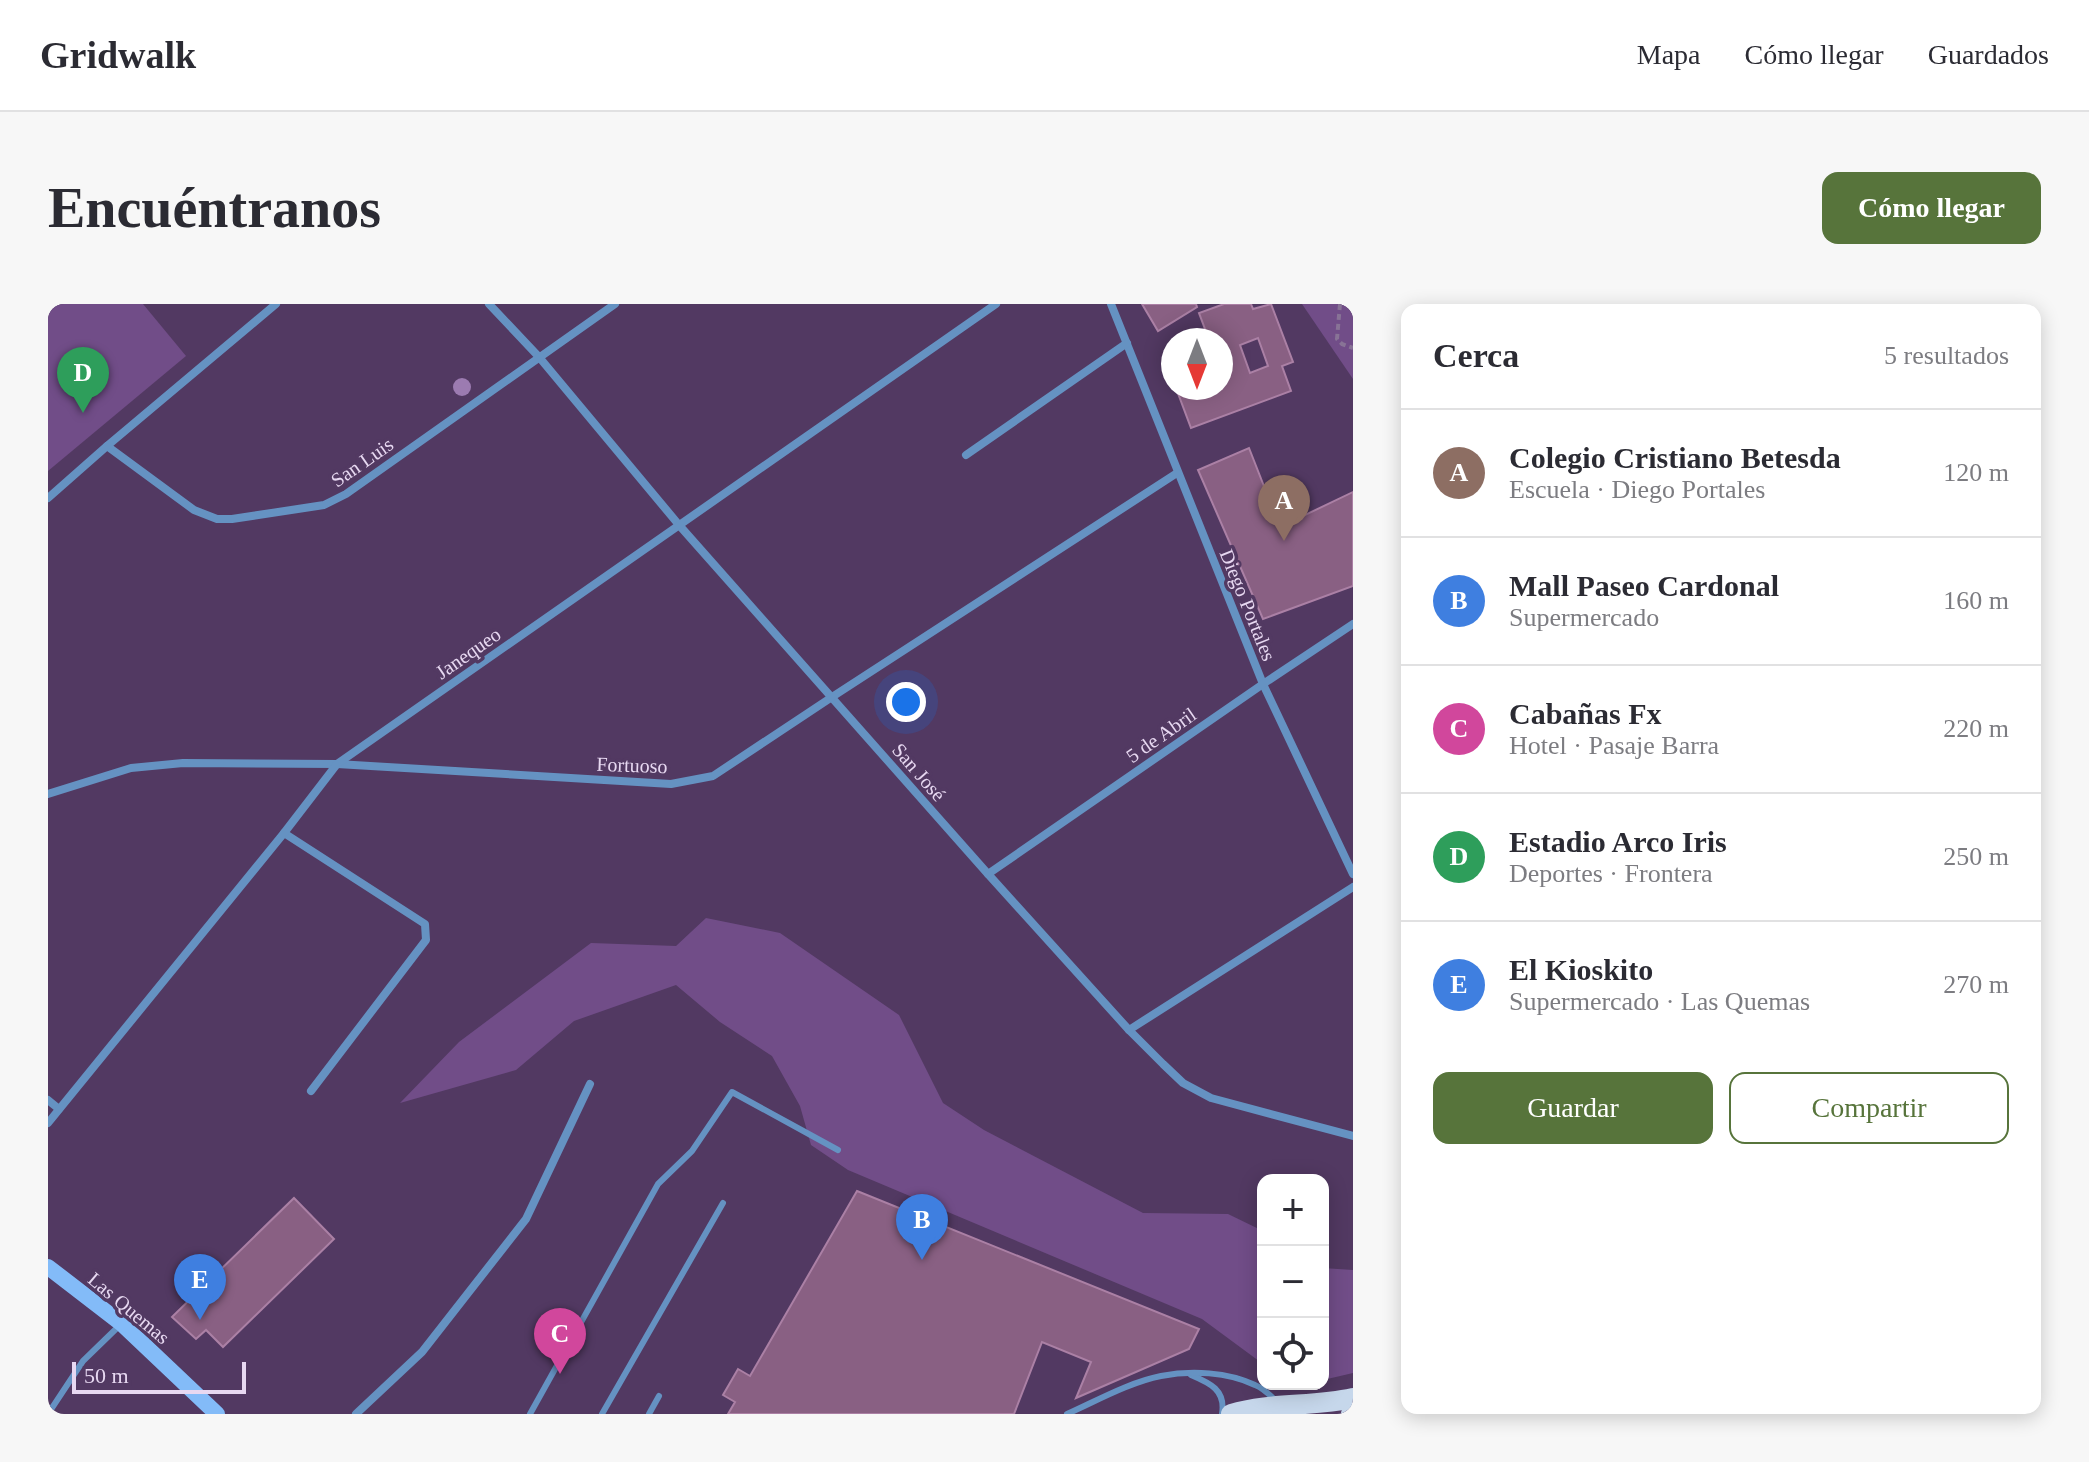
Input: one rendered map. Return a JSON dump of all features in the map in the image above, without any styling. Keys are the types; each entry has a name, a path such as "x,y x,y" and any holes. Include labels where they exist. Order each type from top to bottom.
{"main road":[{"name":"Las Quemas","path":"48,1267 122,1324 217,1414"},
{"path":"1231,1414 1255,1408 1286,1409 1353,1398"}],"street":[{"path":"48,498 276,304"},
{"name":"San José","path":"489,304 539,357 679,525 988,874 1129,1030 1183,1083 1211,1098 1353,1136"},
{"name":"San Luis","path":"107,446 206,516 232,519 324,505 346,494 615,304"},
{"name":"Janequeo","path":"48,1123 337,764 996,304"},
{"name":"Diego Portales","path":"1111,304 1263,684 1353,874"},
{"path":"966,455 1127,343"},
{"name":"Fortuoso","path":"48,794 131,768 183,763 337,764 671,784 713,776 1177,473"},
{"name":"5 de Abril","path":"988,874 1353,624"},
{"path":"284,833 425,924 426,940 311,1091"},
{"path":"1129,1030 1353,887"},
{"path":"356,1414 422,1352 526,1219 590,1084"},
{"path":"48,1100 59,1109"}],"lane":[{"path":"530,1414 658,1184 692,1151 732,1092 838,1150"},
{"path":"602,1414 723,1203"},
{"path":"48,1414 83,1361 122,1324"},
{"path":"1067,1414 1142,1382 1162,1376 1187,1374 1240,1379 1262,1388 1286,1409"},
{"path":"1187,1374 1210,1383 1219,1392 1222,1414"},
{"path":"649,1414 659,1396"}],"path":[{"path":"1340,304 1337,339 1353,348"}],"shaded area":[{"path":"48,304 143,304 186,356 48,471"},
{"path":"1302,304 1353,304 1353,379"},
{"path":"706,918 780,933 899,1015 943,1103 984,1130 1143,1213 1228,1214 1257,1228 1257,1360 1202,1319 848,1170 811,1145 800,1106 772,1056 720,1022 676,985 574,1021 516,1070 400,1103 459,1042 591,943 676,946"},
{"path":"1329,1268 1353,1270 1353,1373 1329,1379"}],"building":[{"path":"1142,304 1196,304 1197,307 1158,331"},
{"path":"1224,304 1251,304 1253,309 1271,304 1293,362 1282,366 1291,391 1191,428 1180,400 1233,400 1233,328 1205,328 1199,313","holes":["1258,338 1268,366 1250,373 1240,345"]},
{"path":"1249,448 1280,527 1353,492 1353,586 1263,619 1198,470"},
{"path":"857,1191 1199,1329 1189,1349 1076,1398 1091,1362 1042,1342 1014,1414 728,1414 735,1402 723,1395 738,1369 750,1376"},
{"path":"294,1198 334,1239 223,1347 206,1330 196,1339 172,1317"}],"place":[{"name":"Estadio Arco Iris","path":"83,413"},
{"name":"Colegio Cristiano Betesda","path":"1284,541"},
{"name":"Mall Paseo Cardonal","path":"922,1260"},
{"name":"El Kioskito","path":"200,1320"},
{"name":"Cabañas Fx","path":"560,1374"}]}
